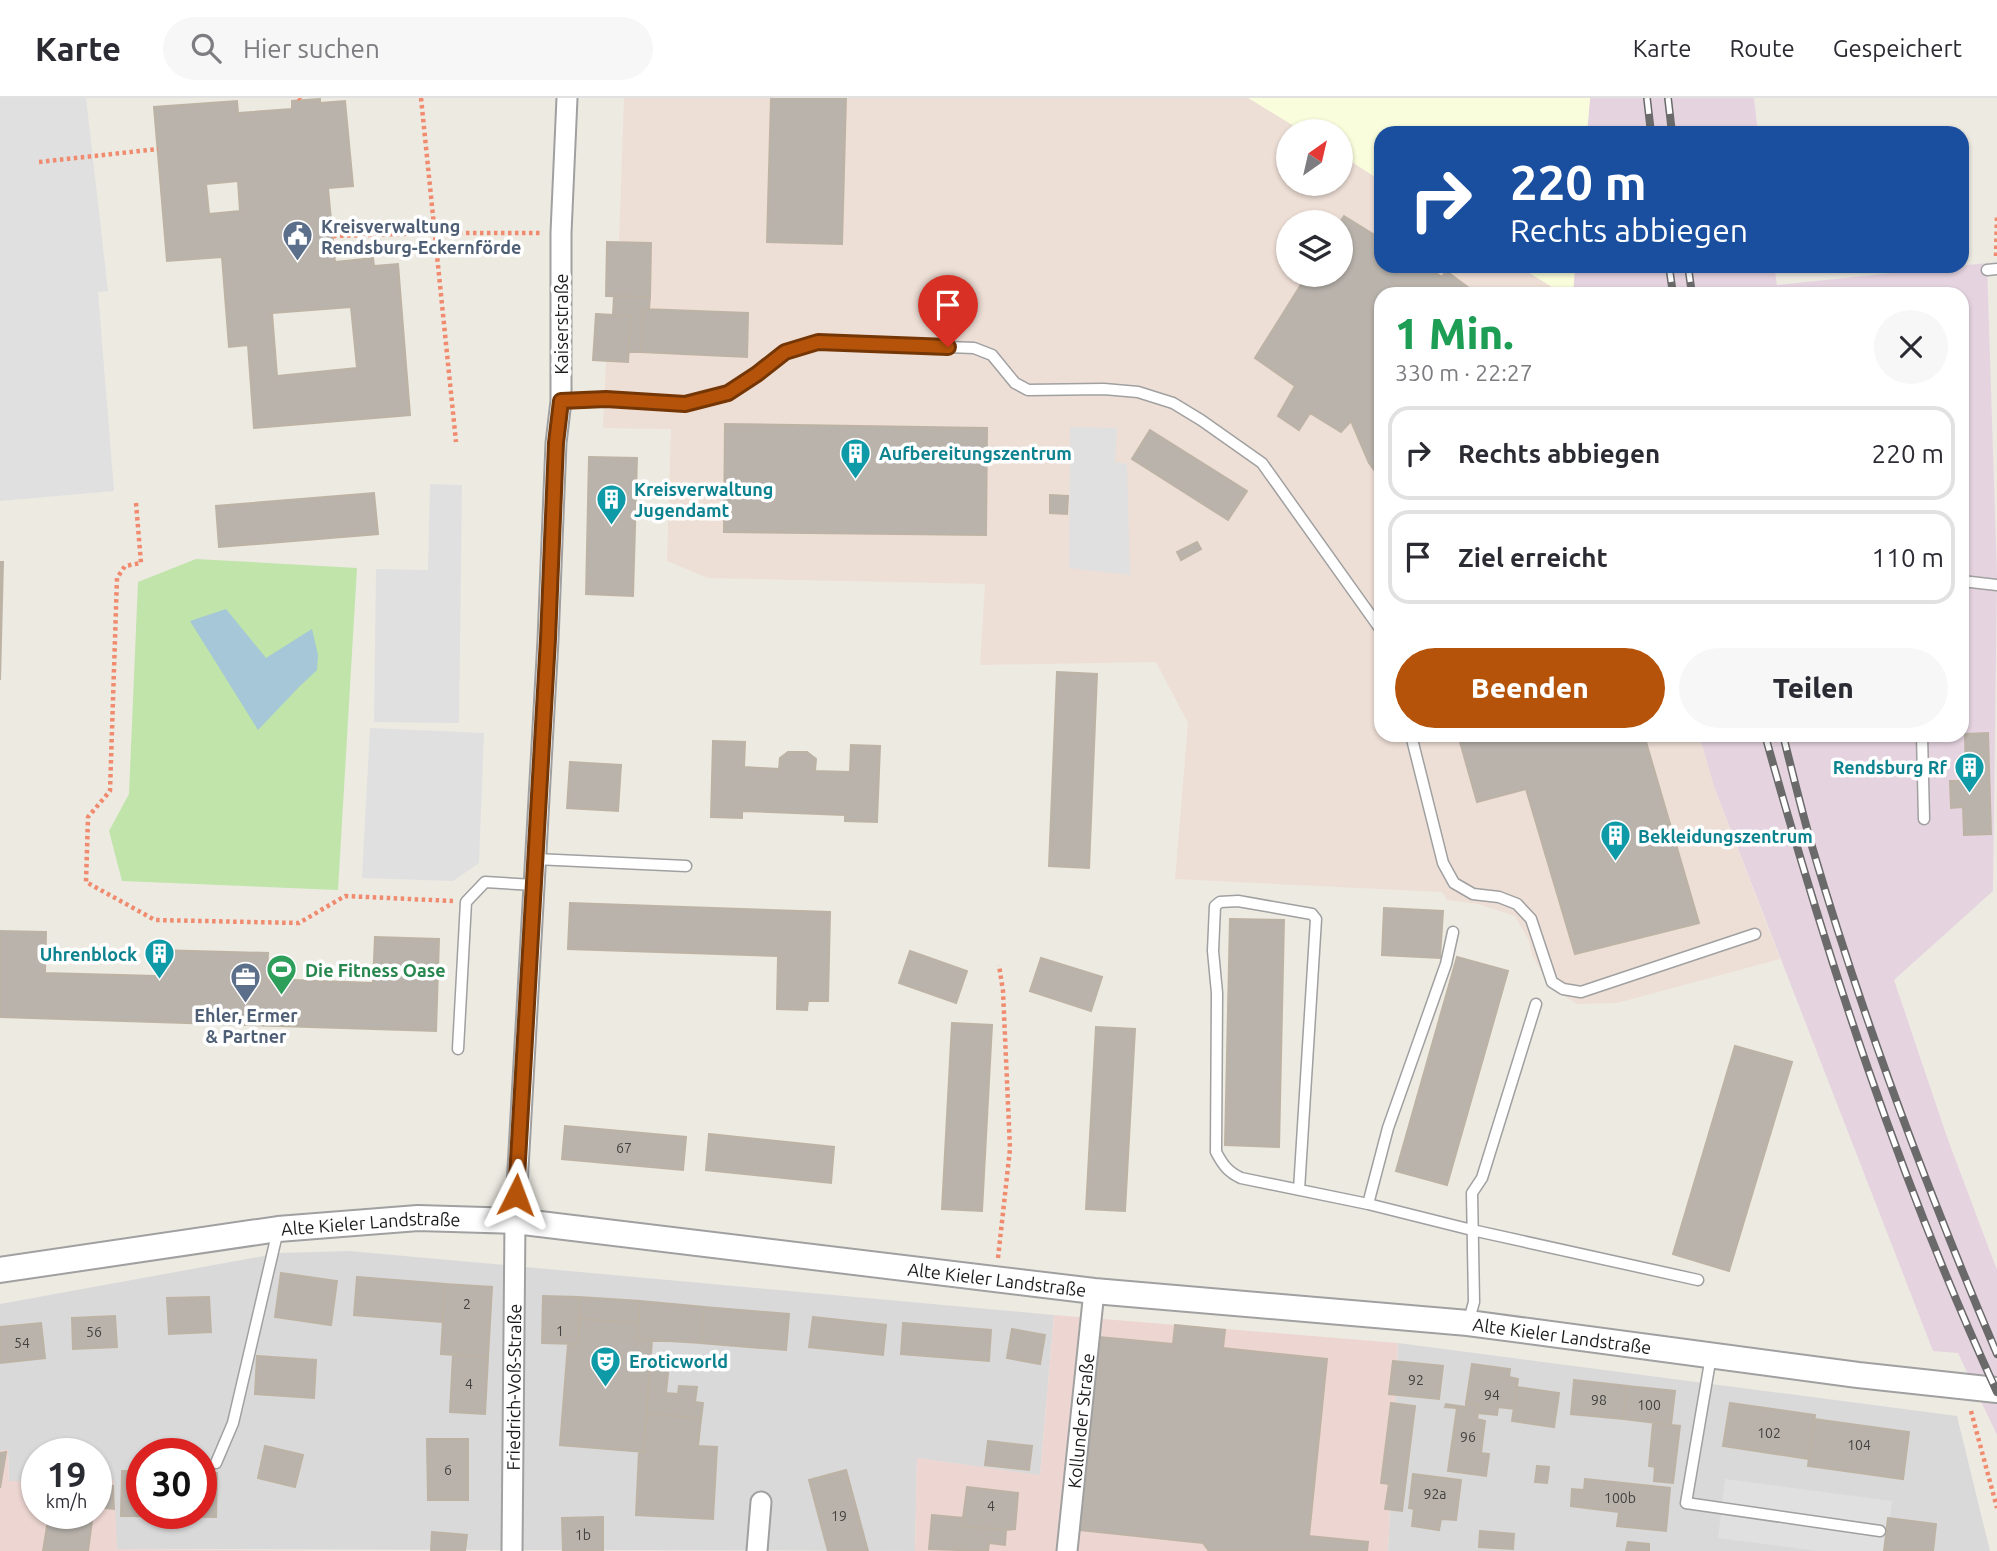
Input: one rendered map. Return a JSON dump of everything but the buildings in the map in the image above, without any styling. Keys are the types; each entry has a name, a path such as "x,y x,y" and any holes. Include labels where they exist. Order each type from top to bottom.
{"street":[{"name":"Kaiserstraße","path":"514,1221 548,639 556,443 561,401 561,233 567,98"},
{"name":"Alte Kieler Landstraße","path":"0,1270 278,1229 418,1218 514,1221 1094,1291 1468,1323 1858,1375 1997,1390"},
{"name":"Friedrich-Voß-Straße","path":"512,1551 514,1221"},
{"name":"Kollunder Straße","path":"1067,1551 1094,1291"},
{"path":"757,1551 761,1502"}],"lane":[{"path":"561,401 606,399 685,404 728,393 785,352 818,342 975,348 992,355 1015,383 1028,390 1104,389 1138,392 1173,402 1262,463 1374,620"},
{"path":"1969,582 1997,585"},
{"path":"1413,742 1443,863 1454,883 1473,894 1499,897 1517,904 1531,919 1552,982 1563,989 1581,992 1755,934"},
{"path":"1922,742 1924,819"},
{"path":"536,859 686,866"},
{"path":"458,1049 466,902 485,882 534,885"},
{"path":"1299,1190 1316,919 1312,914 1238,901 1220,902 1215,906 1213,951 1217,992 1216,1152 1229,1172 1241,1178 1299,1190 1368,1204 1698,1280"},
{"path":"1368,1204 1388,1128 1446,964 1453,932"},
{"path":"1468,1323 1474,1302 1472,1193 1482,1178 1536,1004"},
{"path":"217,1461 233,1423 278,1229"},
{"path":"1711,1355 1686,1503 1880,1531"}],"path":[{"path":"421,98 456,442"},
{"path":"39,162 158,149"},
{"path":"1994,269 1997,215"},
{"path":"333,236 561,233"},
{"path":"136,503 141,563 125,566 117,578 110,791 88,817 86,882 155,920 299,923 345,896 466,902"},
{"path":"996,1280 1010,1149 1003,991 999,965"},
{"path":"1965,1386 1997,1508"}],"shaded area":[{"path":"0,98 86,98 108,291 98,292 114,491 0,501"},
{"path":"624,98 1248,98 1282,119 1276,119 1276,196 1353,196 1353,163 1374,176 1374,273 1529,273 1552,287 1374,287 1374,742 1701,742 1714,787 1780,959 1617,1003 1577,1004 1556,991 1541,971 1515,916 1478,904 1447,900 1442,892 1175,879 1188,723 1156,662 980,665 985,584 708,578 667,561 671,429 603,428 606,361 593,360 596,314 613,314 613,296 606,296 607,242 619,242"},
{"path":"1248,98 1590,98 1588,126 1374,126 1374,176 1353,163 1353,119 1282,119"},
{"path":"1590,98 1754,98 1757,126 1588,126"},
{"path":"1987,263 1997,576 1993,891 1894,980 1947,1137 1997,1270 1997,1435 1958,1353 1933,1351 1714,787 1701,742 1969,742 1969,287 1574,287 1574,273 1775,273 1777,285 1892,273 1969,273 1969,265"},
{"path":"1529,273 1574,273 1574,287 1552,287"},
{"path":"1070,427 1117,428 1115,462 1127,464 1130,575 1069,568"},
{"path":"430,484 462,485 459,723 374,722 376,569 428,570"},
{"path":"370,728 484,733 479,863 453,881 362,878"},
{"path":"349,1251 1054,1315 1040,1476 917,1458 915,1551 116,1549 112,1438 21,1438 21,1481 9,1481 8,1450 0,1451 0,1304 280,1253"},
{"path":"1054,1315 1398,1343 1388,1551 915,1551 917,1458 1040,1475"},
{"path":"1398,1343 1957,1416 1990,1551 1388,1551"},
{"path":"8,1449 9,1481 21,1481 21,1529 112,1529 114,1480 117,1549 346,1551 0,1551 0,1451"},
{"path":"1725,1479 1892,1501 1886,1551 1818,1551 1718,1538"}],"green space":[{"path":"196,559 357,568 338,890 122,881 109,831 129,794 138,582"}],"water":[{"path":"226,609 266,658 312,629 318,655 317,670 258,730 190,621"}],"railway":[{"path":"1647,98 1650,126"},
{"path":"1668,98 1671,126"},
{"path":"1670,273 1672,287"},
{"path":"1689,273 1691,287"},
{"path":"1767,742 1840,986 1897,1151 1997,1392"},
{"path":"1785,742 1811,843 1874,1037 1920,1165 1997,1354"}],"place":[{"name":"Kreisverwaltung Rendsburg-Eckernförde","path":"298,263"},
{"name":"Aufbereitungszentrum","path":"856,480"},
{"name":"Kreisverwaltung Jugendamt","path":"611,526"},
{"name":"Rendsburg Rf","path":"1970,794"},
{"name":"Bekleidungszentrum","path":"1615,863"},
{"name":"Uhrenblock","path":"160,981"},
{"name":"Die Fitness Oase","path":"282,997"},
{"name":"Ehler, Ermer & Partner","path":"246,1004"},
{"name":"Eroticworld","path":"606,1388"}],"route":[{"path":"516,1195 548,639 556,443 561,401 606,399 685,404 728,393 785,352 818,342 948,347"}]}
